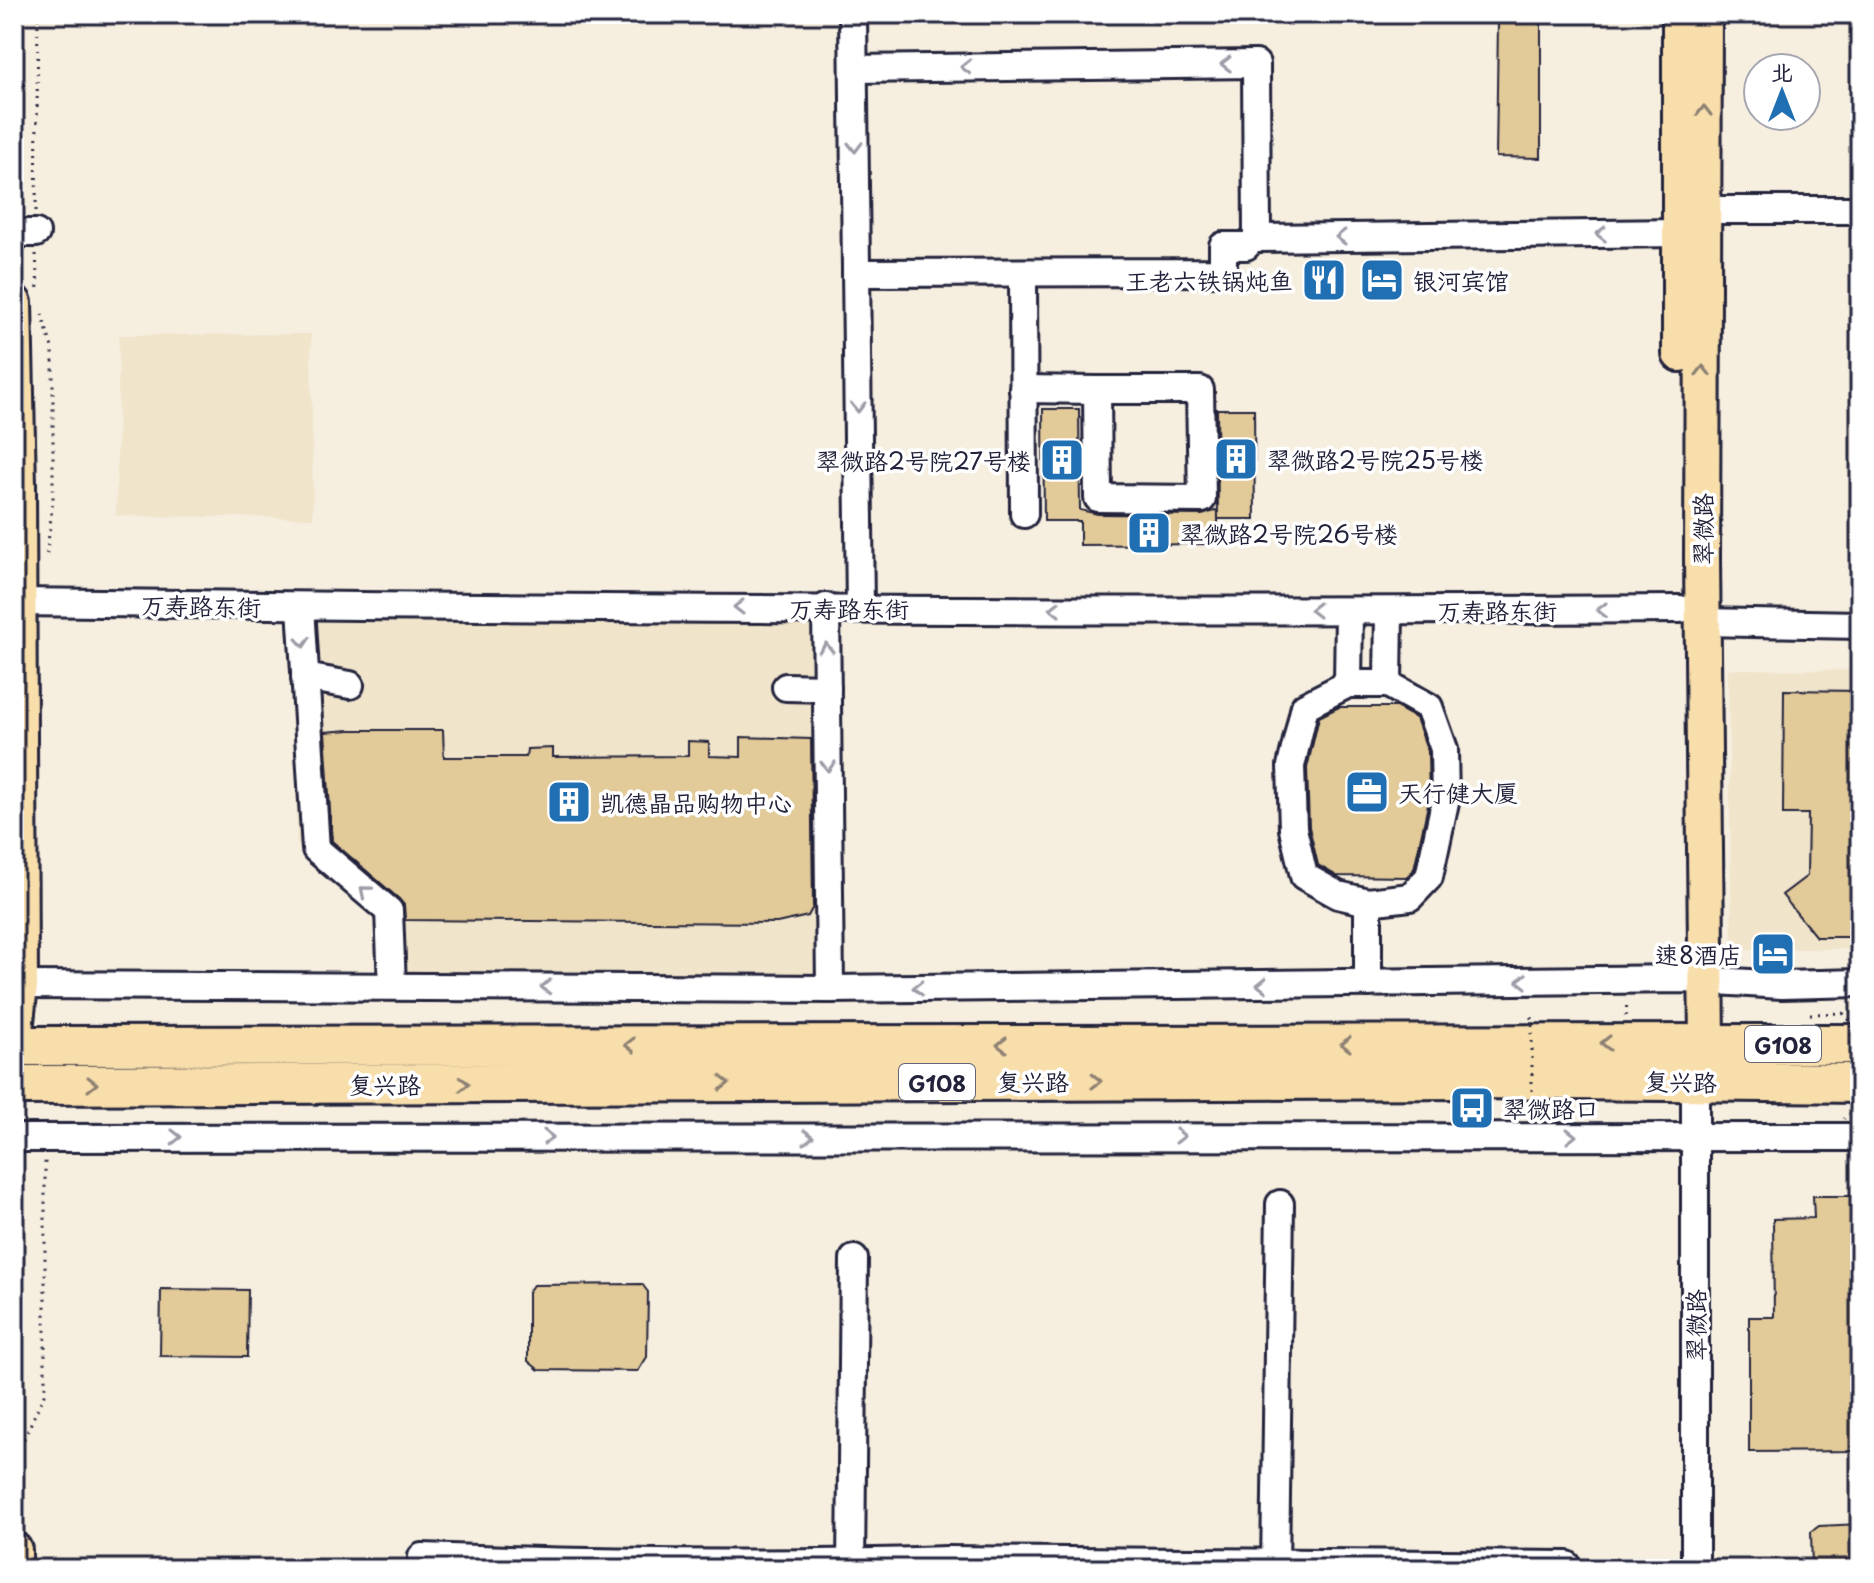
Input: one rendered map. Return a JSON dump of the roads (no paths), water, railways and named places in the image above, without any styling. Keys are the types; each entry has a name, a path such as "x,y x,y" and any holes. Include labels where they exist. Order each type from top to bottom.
{"highway":[{"name":"复兴路","path":"14,1043 1695,1043 1851,1028"},
{"name":"复兴路","path":"14,1085 1695,1080 1860,1083"}],"main road":[{"name":"翠微路","path":"1680,14 1679,233 1692,616 1695,1043"},
{"name":"翠微路","path":"1692,616 1704,210 1704,14"},
{"path":"14,303 20,985 14,1043"},
{"path":"14,1550 14,1569"}],"street":[{"path":"853,14 860,608"},
{"path":"854,69 1256,64 1257,238 1679,233"},
{"path":"1704,210 1860,210"},
{"path":"856,273 1223,272 1223,246 1246,246"},
{"path":"1023,273 1024,514"},
{"path":"1023,389 1200,390 1202,499 1098,498 1097,390"},
{"name":"万寿路东街","path":"18,602 301,607 1389,611 1692,616 1860,625"},
{"path":"301,607 316,849 389,911 392,986"},
{"path":"826,607 830,989"},
{"path":"1348,684 1349,611"},
{"path":"1388,684 1389,611"},
{"path":"305,677 350,685"},
{"path":"1348,684 1388,684 1429,707 1444,749 1445,802 1429,877 1410,897 1368,902 1338,895 1304,876 1293,829 1291,766 1305,706 1348,684"},
{"path":"786,687 827,688"},
{"path":"1368,902 1368,983"},
{"path":"20,985 830,989 1695,980 1782,985 1860,983"},
{"name":"翠微路","path":"1695,1080 1695,1569"},
{"path":"14,1138 1695,1136 1852,1128"},
{"path":"1275,1566 1280,1204"},
{"path":"851,1566 854,1259"},
{"path":"422,1557 851,1566 947,1560 1275,1566 1567,1565"}],"place":[{"name":"王老六铁锅炖鱼","path":"1324,280"},
{"name":"银河宾馆","path":"1382,280"},
{"name":"翠微路2号院25号楼","path":"1236,459"},
{"name":"翠微路2号院27号楼","path":"1062,460"},
{"name":"翠微路2号院26号楼","path":"1149,533"},
{"name":"天行健大厦","path":"1367,792"},
{"name":"凯德晶品购物中心","path":"569,802"},
{"name":"速8酒店","path":"1773,954"},
{"name":"翠微路口","path":"1472,1108"}]}
